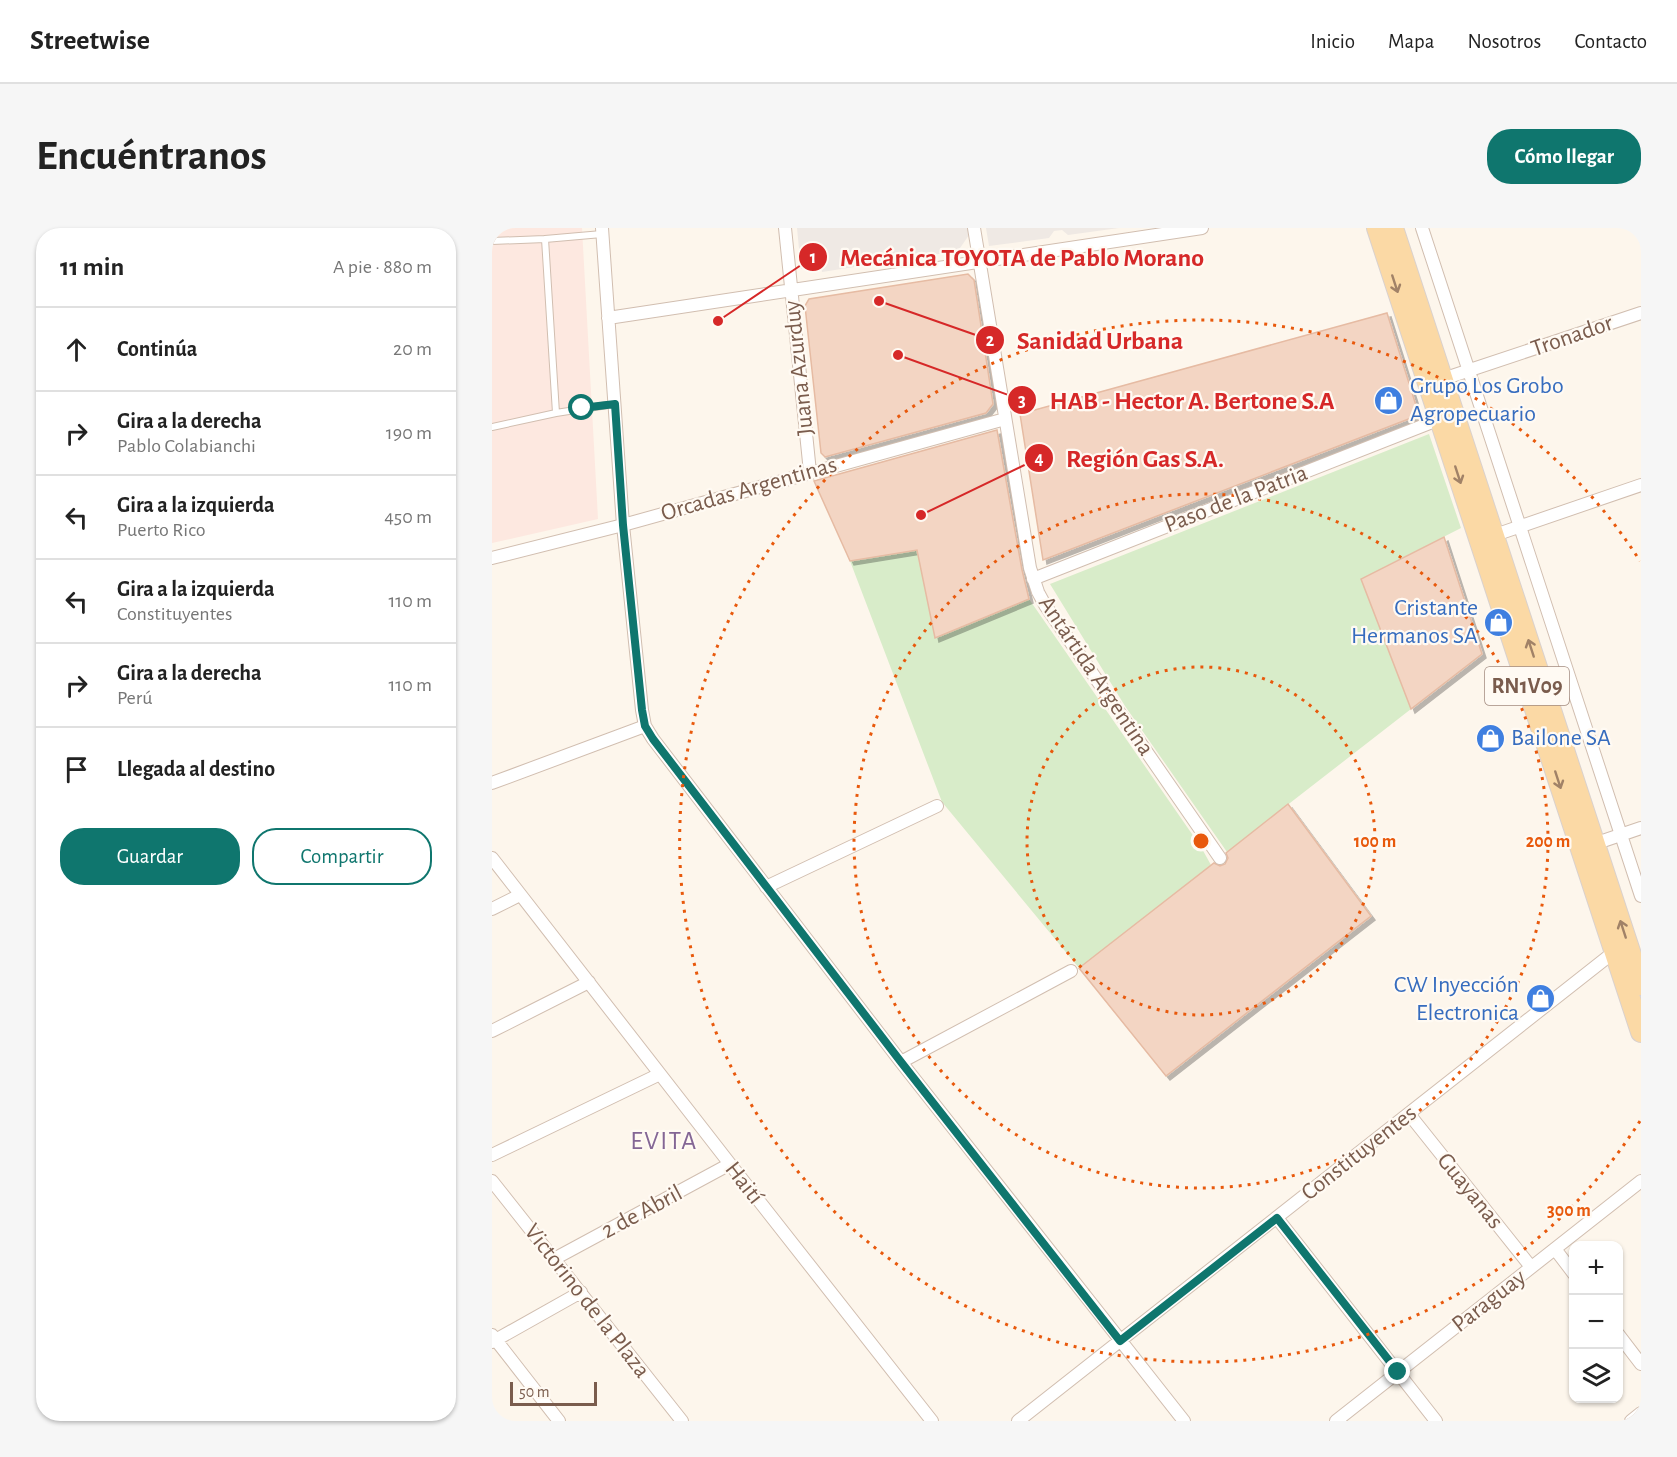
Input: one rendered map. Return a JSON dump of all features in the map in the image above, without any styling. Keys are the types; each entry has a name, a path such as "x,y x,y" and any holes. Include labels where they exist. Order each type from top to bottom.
{"main road":[{"name":"RN1V09","path":"1377,228 1641,1032"},
{"name":"RN1V09","path":"1393,228 1641,985"}],"street":[{"name":"Juana Azurduy","path":"785,228 810,472"},
{"name":"Antártida Argentina","path":"974,228 1033,579 1045,605 1220,858"},
{"path":"609,318 1202,228"},
{"path":"1422,228 1641,896"},
{"path":"602,231 623,525 645,726 901,1062 1184,1421"},
{"name":"Tronador","path":"1443,379 1641,313"},
{"name":"Orcadas Argentinas","path":"492,558 623,525 1005,419"},
{"name":"Paso de la Patria","path":"1033,579 1440,419"},
{"path":"1495,535 1641,485"},
{"path":"492,783 645,726"},
{"path":"766,887 937,806"},
{"path":"1594,844 1641,828"},
{"name":"Haití","path":"492,858 932,1421"},
{"path":"492,909 520,895"},
{"name":"Constituyentes","path":"1018,1421 1614,952"},
{"path":"901,1062 1071,971"},
{"path":"492,1030 589,982"},
{"path":"492,1155 660,1074"},
{"name":"Guayanas","path":"1409,1114 1531,1267"},
{"name":"2 de Abril","path":"554,1259 730,1164"},
{"name":"Victorino de la Plaza","path":"492,1181 682,1421"},
{"name":"Paraguay","path":"1336,1421 1641,1181"},
{"path":"1277,1218 1436,1421"},
{"path":"1554,1249 1569,1268"},
{"path":"560,1421 493,1339 580,1292"},
{"path":"1623,1341 1641,1364"},
{"path":"1631,1421 1641,1413"}],"lane":[{"path":"492,241 545,239 602,231"},
{"path":"545,239 556,413"},
{"path":"492,427 556,413 615,404"}],"shaded area":[{"path":"492,228 582,228 598,519 492,543"},
{"path":"797,228 968,228 969,235 958,251 822,272 821,267 801,269"},
{"path":"986,228 1119,228 1068,235 1062,230 1054,231 1049,238 989,246"}],"green space":[{"path":"1429,434 1461,528 1361,579 1411,709 1227,852 1125,706 1050,584"},
{"path":"917,550 935,638 1029,599 1201,847 1211,865 1079,968 942,802 850,561"}],"building":[{"path":"968,274 974,280 993,404 986,413 825,457 821,453 805,306 809,299"},
{"path":"1387,313 1419,415 1043,560 1020,414"},
{"path":"997,430 1029,599 935,638 917,550 850,561 814,481"},
{"path":"1444,537 1482,654 1411,709 1361,579"},
{"path":"1288,804 1371,916 1166,1076 1079,968 1214,863 1220,866 1225,864 1228,858 1226,853"}],"place":[{"name":"Sanidad Urbana","path":"879,301"},
{"name":"Mecánica TOYOTA de Pablo Morano","path":"718,321"},
{"name":"HAB - Hector A. Bertone S.A","path":"898,355"},
{"name":"Grupo Los Grobo Agropecuario","path":"1389,400"},
{"name":"Región Gas S.A.","path":"921,515"},
{"name":"Cristante Hermanos SA","path":"1499,622"},
{"name":"Bailone SA","path":"1490,738"},
{"name":"CW Inyección Electronica","path":"1540,999"}],"district":[{"name":"EVITA","path":"664,1141"}],"route":[{"path":"582,408 615,404 623,525 645,726 901,1062 1120,1341 1277,1218 1398,1372"}]}
